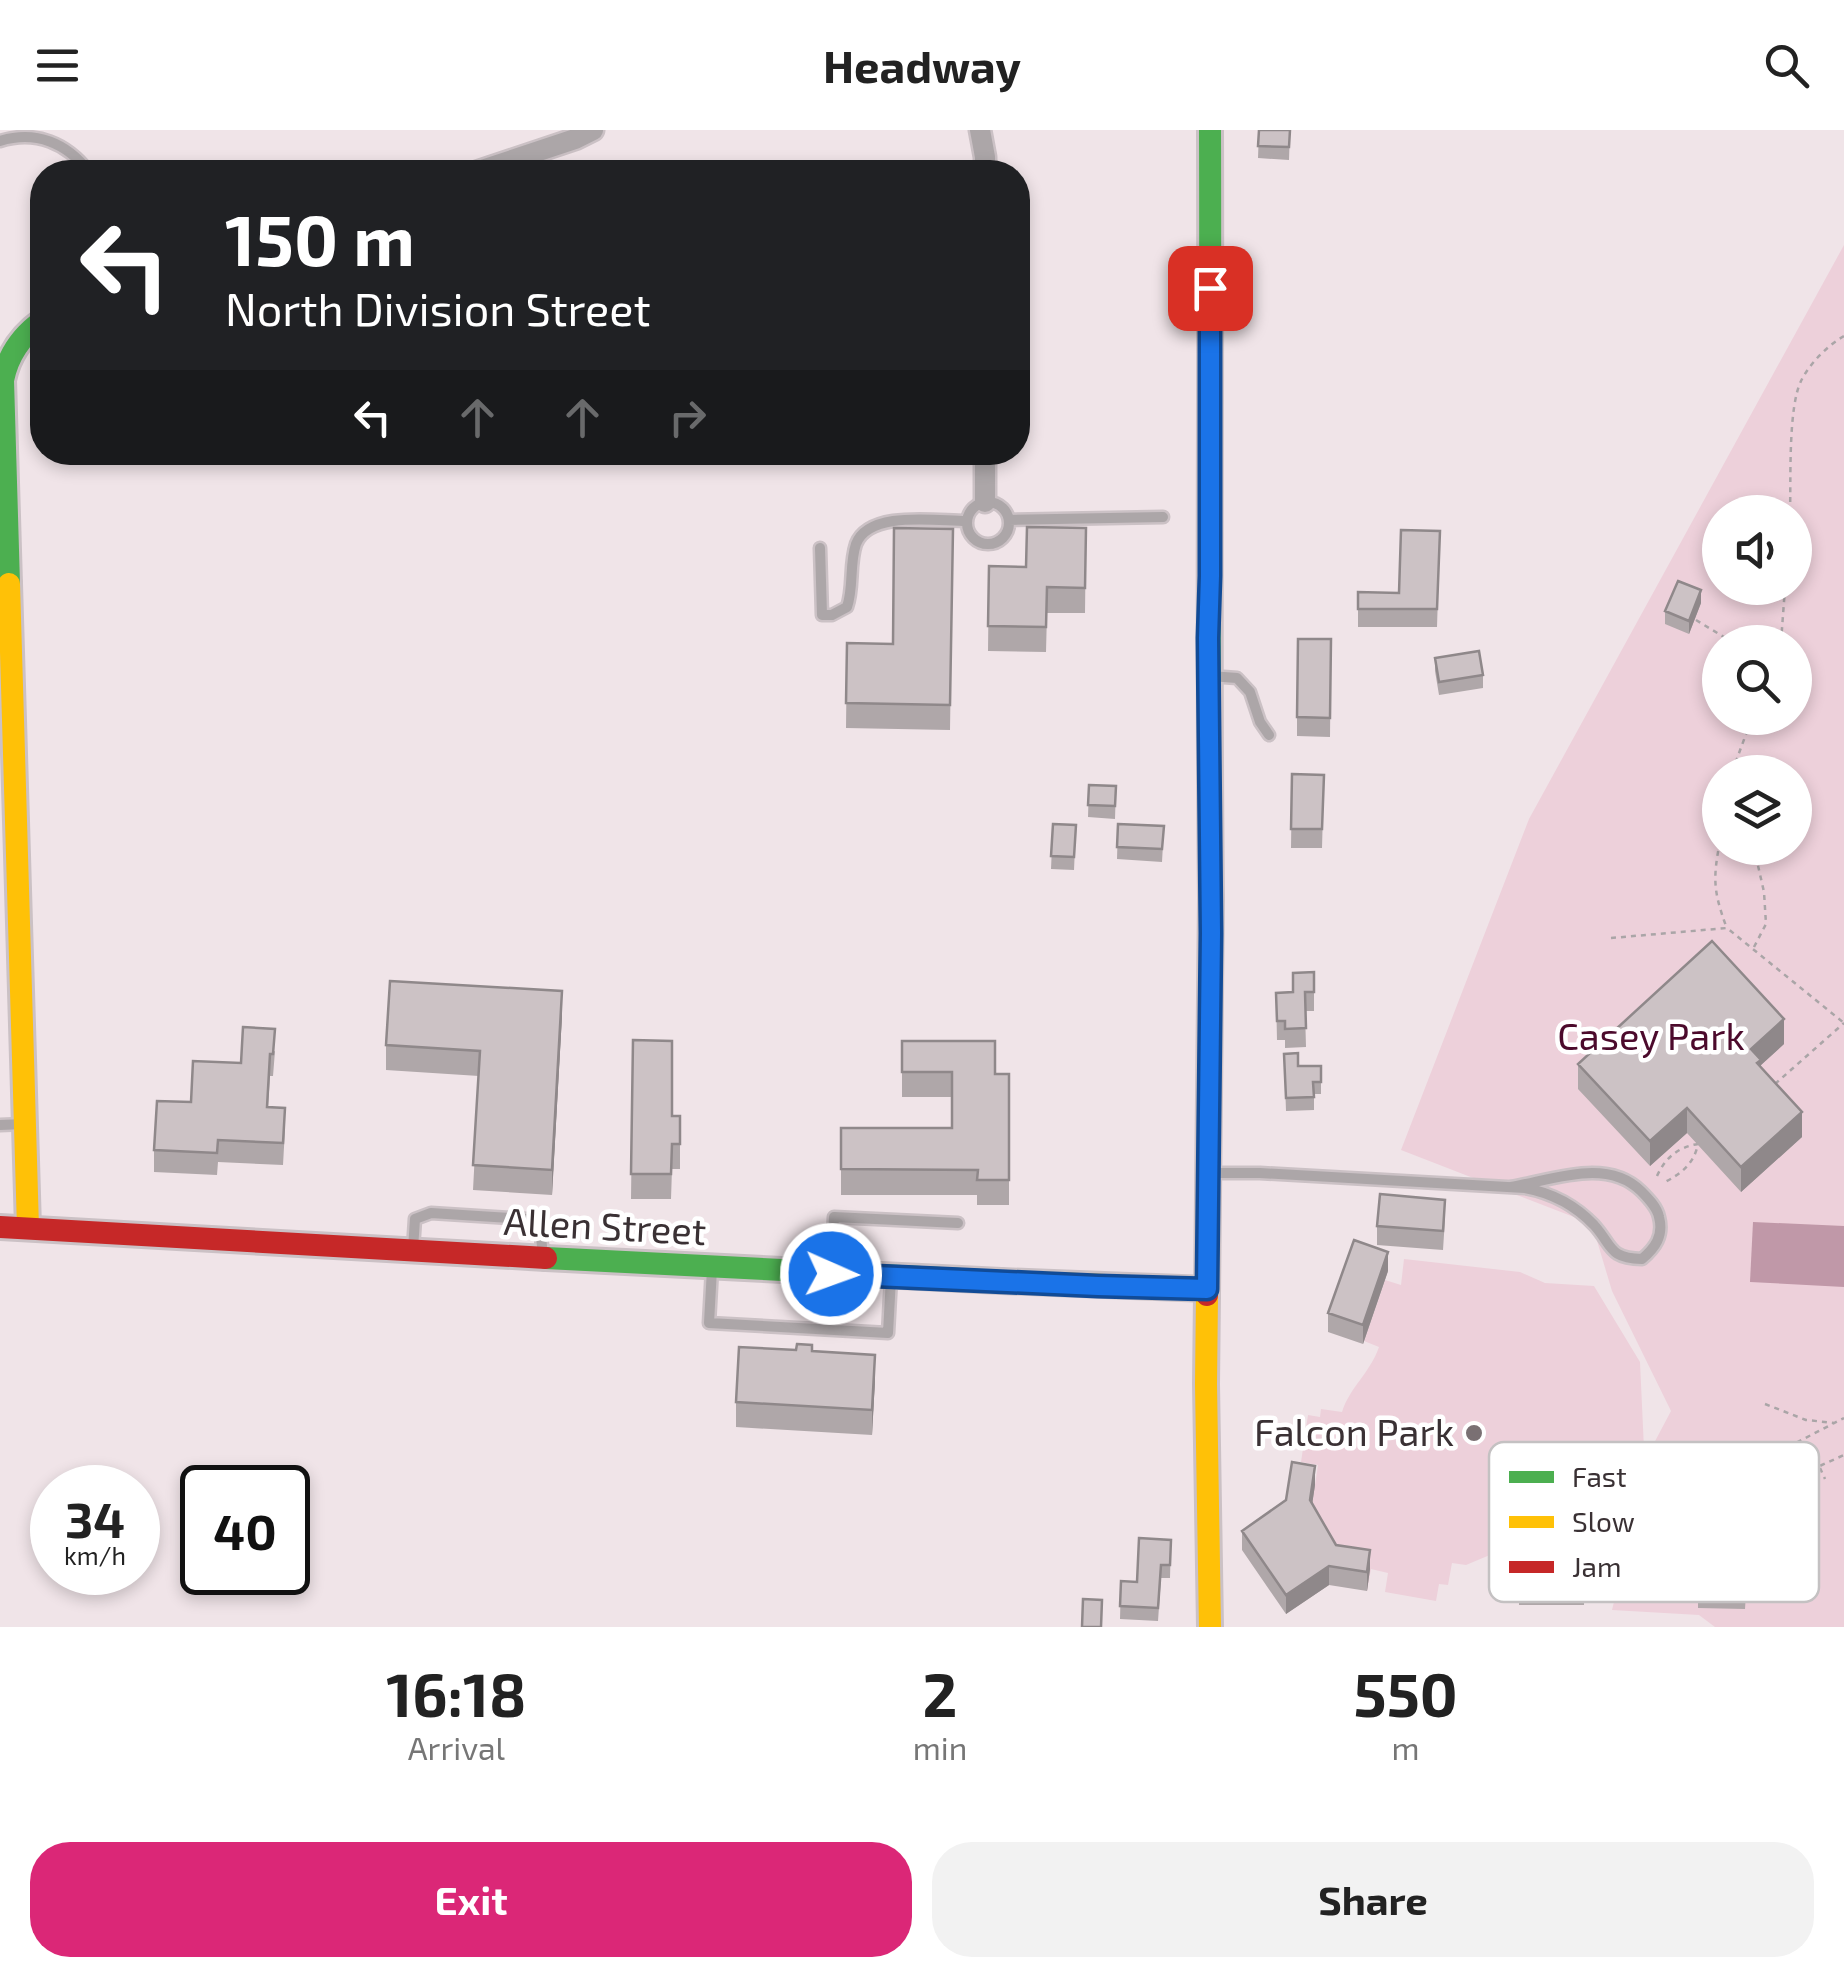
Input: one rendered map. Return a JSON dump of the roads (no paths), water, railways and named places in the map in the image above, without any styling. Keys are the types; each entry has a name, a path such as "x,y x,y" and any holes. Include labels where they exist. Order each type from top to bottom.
{"street":[{"path":"512,160 594,130"},
{"path":"980,130 985,160"},
{"path":"1210,130 1210,1627"},
{"path":"28,1228 2,434 5,369 20,339 30,331"},
{"path":"985,465 985,502"},
{"name":"Allen Street","path":"0,1226 712,1268 1207,1289"}],"lane":[{"path":"0,140 49,134 80,160"},
{"path":"985,502 998,504 1009,520 1001,540 988,544 974,540 966,520 972,508 985,502"},
{"path":"1009,520 1163,517"},
{"path":"820,548 822,615 832,615 847,607 858,540 870,527 886,521 966,520"},
{"path":"1208,676 1238,678 1250,692 1260,722 1270,735"},
{"path":"0,1125 25,1124"},
{"path":"1207,1173 1511,1187 1550,1194 1573,1207 1592,1224 1608,1248 1626,1258 1642,1259 1655,1248 1660,1218 1651,1201 1634,1184 1618,1176 1596,1172 1511,1187"},
{"path":"413,1250 415,1219 431,1213 528,1219 540,1227 544,1259"},
{"path":"831,1274 834,1217 958,1223"},
{"path":"712,1268 709,1322 888,1332 892,1276"}],"place":[{"name":"Falcon Park","path":"1474,1433"}],"park label":[{"name":"Casey Park","path":"1651,1037"}]}
